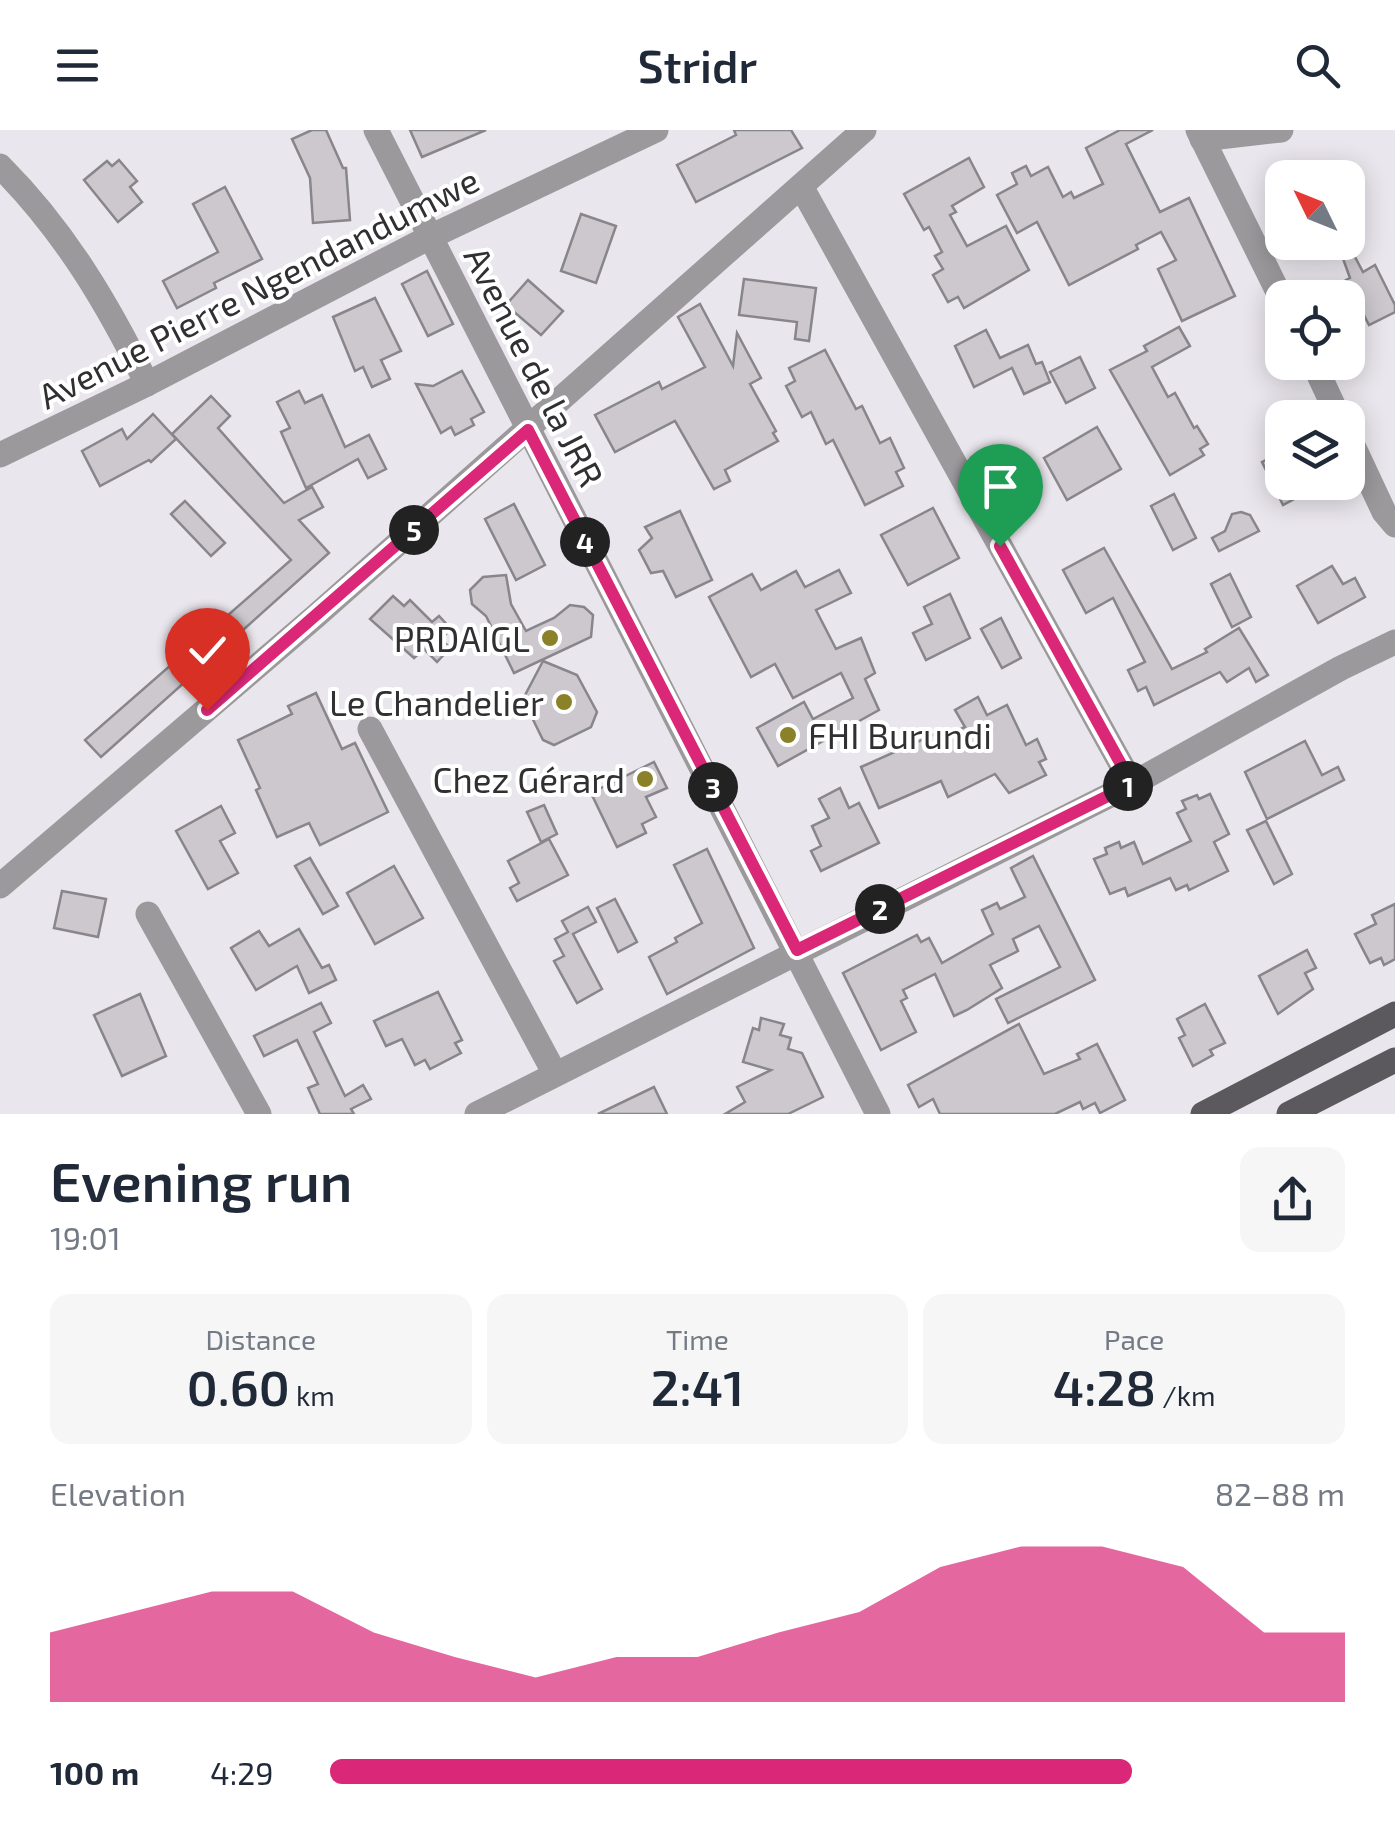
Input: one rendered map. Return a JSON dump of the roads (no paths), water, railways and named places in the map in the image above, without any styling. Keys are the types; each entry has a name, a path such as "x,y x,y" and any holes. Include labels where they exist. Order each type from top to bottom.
{"main road":[{"path":"1202,1114 1395,1014"},
{"path":"1289,1114 1395,1060"}],"street":[{"name":"Avenue de la JRR","path":"376,130 878,1114"},
{"name":"Avenue Pierre Ngendandumwe","path":"0,455 148,384 430,237 656,130"},
{"path":"0,886 528,430 864,130"},
{"path":"1272,280 1200,134 1281,130"},
{"path":"0,166 65,241 112,312 148,384"},
{"path":"802,188 1132,784"},
{"path":"1365,471 1384,512 1395,525"},
{"path":"477,1114 1132,784 1395,642"},
{"path":"370,729 555,1074"},
{"path":"148,914 258,1114"}],"place":[{"name":"PRDAIGL","path":"550,638"},
{"name":"Le Chandelier","path":"564,702"},
{"name":"FHI Burundi","path":"788,735"},
{"name":"Chez Gérard","path":"645,779"}]}
